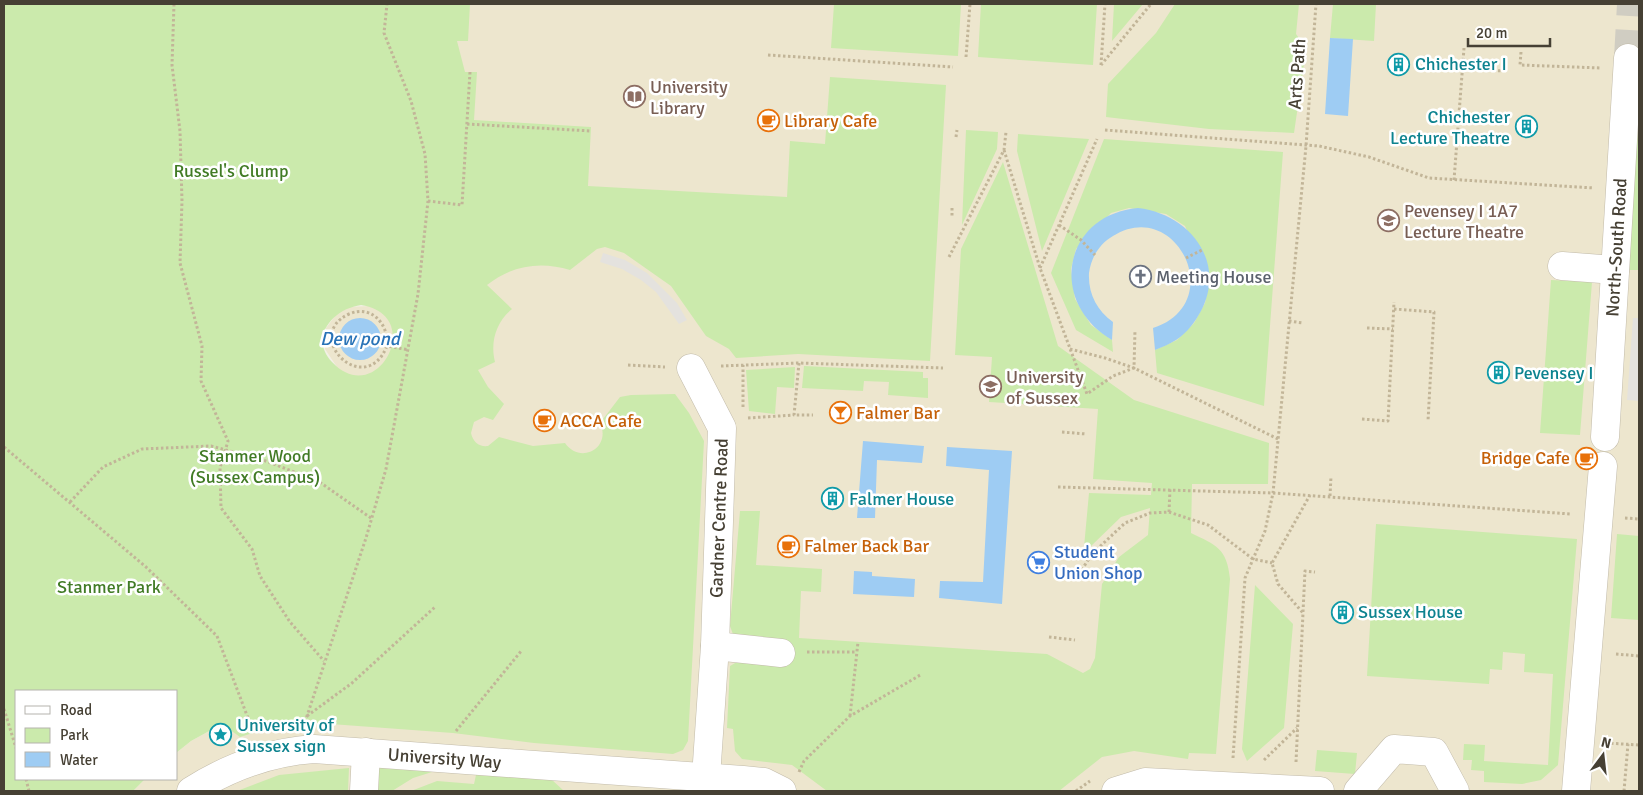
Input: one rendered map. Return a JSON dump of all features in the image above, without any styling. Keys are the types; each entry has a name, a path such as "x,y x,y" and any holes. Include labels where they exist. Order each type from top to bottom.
{"street":[{"name":"North-South Road","path":"1605,437 1628,58"},
{"path":"1562,266 1615,270"},
{"name":"Gardner Centre Road","path":"691,368 722,428 715,646 706,778"},
{"path":"1576,791 1603,466"},
{"path":"715,646 781,653"},
{"name":"University Way","path":"191,791 239,766 262,758 293,750 314,749 366,752 594,780 706,778"},
{"path":"1358,791 1394,749 1434,752 1455,791"},
{"path":"364,791 366,752"},
{"path":"706,778 789,785"},
{"path":"1116,791 1145,782 1320,791"}],"path":[{"path":"174,4 172,66 180,131 182,201 180,262 202,346 201,381 228,441 220,468 221,508 252,549 260,576 285,614 325,662"},
{"path":"293,750 307,716 325,662 372,518 386,468 409,350 428,201 425,154 411,101 384,33 386,4"},
{"path":"966,57 970,4"},
{"path":"1105,4 1101,65 1151,4"},
{"name":"Arts Path","path":"1234,787 1245,578 1265,530 1273,492 1306,146 1316,4"},
{"path":"1454,180 1464,48"},
{"path":"1521,52 1520,65 1569,67"},
{"path":"768,55 953,67"},
{"path":"1462,69 1503,71"},
{"path":"428,201 462,205 470,72"},
{"path":"467,124 591,131"},
{"path":"956,137 957,130"},
{"path":"1105,130 1319,146 1369,157 1429,178 1620,189"},
{"path":"949,257 1004,150 1006,132"},
{"path":"1040,268 1097,139"},
{"path":"1004,150 1040,268 1087,394 1113,376 1134,368"},
{"path":"952,208 952,218"},
{"path":"1058,226 1081,240 1095,255"},
{"path":"1186,258 1202,250"},
{"path":"1362,419 1388,421 1394,302"},
{"path":"1394,309 1434,312 1428,421"},
{"path":"361,311 370,313 382,323 388,337 387,346 380,359 370,365 354,366 339,358 334,349 332,336 334,328 344,316 361,311"},
{"path":"1289,321 1303,323"},
{"path":"1367,328 1393,329"},
{"path":"1134,330 1134,368"},
{"path":"387,346 409,350"},
{"path":"1070,349 1134,368 1278,439"},
{"path":"794,415 799,363"},
{"path":"628,365 691,368 799,363 943,368"},
{"path":"748,418 794,415 813,416"},
{"path":"1062,432 1086,434"},
{"path":"70,502 102,467 142,449 211,446 263,460 318,481 372,518"},
{"path":"4,447 146,567 217,636 262,758"},
{"path":"1330,496 1331,476"},
{"path":"1058,487 1273,492 1639,519"},
{"path":"1169,512 1170,489"},
{"path":"1303,613 1278,584 1272,563 1310,495"},
{"path":"1079,574 1092,554 1124,523 1150,513 1169,512 1208,525 1253,558 1272,563"},
{"path":"1296,757 1305,572 1315,572"},
{"path":"307,716 352,683 435,607"},
{"path":"1048,637 1075,640"},
{"path":"850,716 858,642"},
{"path":"453,734 522,650"},
{"path":"781,653 856,652"},
{"path":"1615,654 1639,656"},
{"path":"789,785 804,761 850,716 922,674"},
{"path":"4,709 15,745"},
{"path":"1234,787 1298,728"},
{"path":"1610,743 1639,745"},
{"path":"1624,791 1628,744"}],"shaded area":[{"name":"University of Sussex","path":"339,4 1639,4 1639,791 133,791 144,780 178,780 178,751 191,741 222,724 337,367 325,349 326,328 338,312 348,307 369,306"},
{"path":"603,253 625,260 647,273 677,303 687,320 679,324 656,292 641,280 622,269 600,262"},
{"path":"1633,318 1639,318 1639,401 1627,400"}],"green space":[{"path":"4,4 470,4 468,41 457,41 465,72 477,72 474,120 591,127 588,186 787,197 790,141 825,144 830,77 946,85 930,361 798,354 736,358 729,349 706,336 671,286 624,253 605,247 597,249 570,270 548,266 527,267 506,273 487,285 512,309 498,326 493,347 495,362 478,370 488,387 504,404 493,420 484,417 474,422 471,433 477,443 482,446 488,446 499,437 533,446 565,443 578,453 586,453 593,451 602,440 603,432 600,423 620,397 675,394 689,413 704,441 688,741 683,750 673,754 534,743 453,733 290,721 240,737 222,724 191,741 178,751 178,690 15,690 15,780 144,780 133,791 4,791","holes":["361,305 381,312 391,325 393,340 388,355 378,368 365,375 349,374 332,362 325,353 323,334 327,326 333,318 350,308"]},
{"path":"834,4 961,4 958,56 831,48"},
{"path":"981,4 1097,4 1093,65 978,57"},
{"path":"1114,4 1143,4 1112,41"},
{"path":"1175,4 1299,4 1296,34 1301,41 1299,55 1304,64 1294,133 1209,129 1106,117 1108,84 1156,33"},
{"path":"1333,4 1376,4 1374,41 1330,38"},
{"path":"1639,104 1639,270 1628,270"},
{"path":"966,130 998,132 997,149 962,225"},
{"path":"1018,134 1089,139 1042,251 1017,151"},
{"path":"1104,139 1283,152 1264,406 1157,373 1155,350 1177,340 1194,323 1205,303 1209,279 1185,226 1166,214 1129,208 1111,213 1076,249 1071,269 1075,299 1091,325 1112,340 1113,352 1076,330 1051,273"},
{"path":"1003,162 1058,346 1134,400 1269,443 1268,484 1192,484 1191,533 1219,549 1226,560 1230,579 1216,754 1189,753 1188,759 1134,751 1102,757 1059,791 827,791 792,765 742,759 735,751 733,729 727,728 730,666 742,659 730,626 740,511 760,511 756,565 822,569 821,592 801,591 799,638 1047,654 1083,673 1090,669 1095,658 1102,584 1119,557 1148,535 1150,508 1121,517 1089,548 1083,558 1089,493 1151,495 1152,483 1093,479 1098,409 989,402 992,357 955,355 961,249"},
{"path":"1551,280 1592,282 1580,435 1540,433"},
{"path":"804,366 923,372 923,378 928,378 928,398 888,395 889,382 864,381 863,391 802,388"},
{"path":"795,367 794,388 777,387 775,414 749,411 746,370"},
{"path":"1376,524 1577,539 1558,765 1541,780 1522,784 1484,782 1484,771 1471,770 1472,760 1463,760 1464,744 1485,745 1484,761 1548,765 1553,674 1524,672 1525,654 1503,652 1502,670 1490,669 1489,684 1367,676"},
{"path":"1617,534 1639,536 1639,620 1611,618"},
{"path":"1255,585 1293,624 1284,728 1247,761 1242,749"},
{"path":"1317,750 1357,753 1355,774 1315,771"},
{"path":"383,766 432,772 413,778 392,791 375,791 376,772"},
{"path":"349,768 348,791 237,791 279,775"},
{"path":"476,775 551,779 564,791 411,791 437,781 474,784"}],"water":[{"path":"1330,38 1353,39 1348,116 1325,114"},
{"path":"1138,208 1156,212 1173,220 1187,230 1198,243 1206,258 1209,275 1208,292 1201,311 1193,323 1176,340 1155,350 1153,328 1176,315 1188,297 1190,277 1185,258 1173,241 1157,230 1136,227 1113,236 1096,252 1089,273 1090,288 1098,307 1113,322 1112,340 1092,324 1078,305 1072,284 1072,263 1080,243 1093,226 1112,214"},
{"name":"Dew pond","path":"364,318 372,321 378,327 381,339 378,351 372,357 356,360 348,357 342,351 339,335 342,327 348,321"},
{"path":"863,441 924,446 922,463 877,460 875,518 857,518"},
{"path":"947,447 1012,451 1002,604 939,598 940,581 983,582 989,470 946,466"},
{"path":"854,571 872,572 872,576 915,579 914,597 853,594"}],"tunnel":[{"path":"1628,58 1631,4"}],"place":[{"name":"Chichester I","path":"1399,64"},
{"name":"University Library","path":"634,97"},
{"name":"Library Cafe","path":"768,121"},
{"name":"Chichester Lecture Theatre","path":"1526,127"},
{"name":"Pevensey I 1A7 Lecture Theatre","path":"1388,221"},
{"name":"Meeting House","path":"1140,277"},
{"name":"Pevensey I","path":"1498,373"},
{"name":"University of Sussex","path":"990,387"},
{"name":"Falmer Bar","path":"840,413"},
{"name":"ACCA Cafe","path":"544,421"},
{"name":"Bridge Cafe","path":"1586,458"},
{"name":"Falmer House","path":"833,499"},
{"name":"Falmer Back Bar","path":"788,546"},
{"name":"Student Union Shop","path":"1038,562"},
{"name":"Sussex House","path":"1342,612"},
{"name":"University of Sussex sign","path":"221,735"}],"park label":[{"name":"Russel's Clump","path":"231,171"},
{"name":"Stanmer Wood (Sussex Campus)","path":"255,466"},
{"name":"Stanmer Park","path":"109,587"}]}
